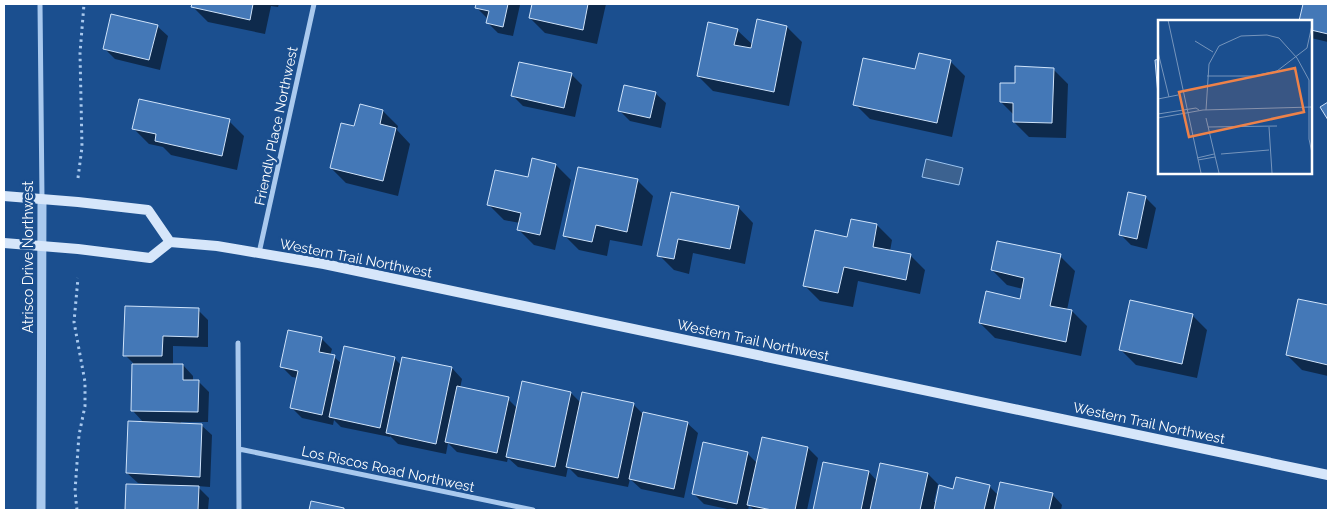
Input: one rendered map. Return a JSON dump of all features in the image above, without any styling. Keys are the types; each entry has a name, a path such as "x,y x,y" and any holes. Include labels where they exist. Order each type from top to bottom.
{"main road":[{"path":"4,196 148,210 170,242 150,258 4,242"},
{"name":"Western Trail Northwest","path":"170,242 217,246 334,266 1328,475"}],"street":[{"name":"Atrisco Drive Northwest","path":"40,4 42,199 41,510"},
{"name":"Friendly Place Northwest","path":"259,253 314,4"},
{"path":"238,343 239,510"},
{"name":"Los Riscos Road Northwest","path":"239,449 533,510"}],"path":[{"path":"78,178 82,147 80,53 84,4"},
{"path":"77,510 75,491 78,445 85,406 85,382 74,322 78,278"}],"water":[{"path":"926,159 963,168 959,185 922,177"}],"building":[{"path":"192,4 253,4 250,20 191,7"},
{"path":"476,4 508,4 503,27 486,23 489,11 475,8"},
{"path":"532,4 588,4 583,30 529,18"},
{"path":"1303,4 1328,4 1328,34 1312,30 1312,20 1299,20"},
{"path":"111,14 158,25 149,60 103,49"},
{"path":"757,19 787,26 774,92 697,76 708,22 738,29 734,45 751,48"},
{"path":"919,53 951,60 937,123 853,105 863,58 915,69"},
{"path":"1158,59 1158,95 1155,60"},
{"path":"519,62 572,73 564,108 511,96"},
{"path":"1015,66 1054,68 1052,123 1013,122 1013,103 1000,102 1000,83 1015,83"},
{"path":"624,85 656,92 650,118 618,111"},
{"path":"139,99 230,119 222,156 155,141 156,134 132,129"},
{"path":"1328,102 1328,120 1320,107"},
{"path":"360,104 383,110 380,124 396,128 383,181 330,168 341,123 354,126"},
{"path":"532,158 556,164 540,235 517,230 521,213 487,205 495,170 528,177"},
{"path":"578,167 638,179 627,232 596,225 592,242 563,236"},
{"path":"671,192 739,206 730,249 678,239 674,259 657,256"},
{"path":"1128,192 1146,196 1137,239 1119,235"},
{"path":"851,219 877,224 873,247 911,254 906,280 844,267 838,293 803,286 815,230 847,237"},
{"path":"997,241 1061,254 1050,306 1072,310 1066,342 979,323 986,291 1020,299 1024,278 991,270"},
{"path":"1298,299 1328,305 1328,365 1286,355"},
{"path":"1130,300 1193,314 1182,364 1119,350"},
{"path":"125,306 199,308 198,337 163,336 162,356 123,356"},
{"path":"288,330 322,337 319,352 335,355 322,415 290,408 298,371 280,367"},
{"path":"344,346 395,357 380,428 329,417"},
{"path":"402,357 452,367 436,444 386,433"},
{"path":"132,364 183,364 183,380 199,380 198,412 131,411"},
{"path":"522,381 571,392 555,467 506,457"},
{"path":"457,386 509,397 497,453 445,442"},
{"path":"582,392 634,403 618,478 566,467"},
{"path":"643,412 688,422 674,489 629,479"},
{"path":"128,421 202,424 200,477 126,473"},
{"path":"762,437 808,447 795,510 772,510 747,505"},
{"path":"703,442 748,452 737,504 692,494"},
{"path":"823,462 869,471 861,510 813,510"},
{"path":"880,463 928,473 920,510 870,510"},
{"path":"956,477 990,485 984,510 934,510 939,485 953,489"},
{"path":"1000,482 1053,493 1049,510 994,510"},
{"path":"126,484 199,486 198,510 125,510"},
{"path":"311,501 344,508 344,510 309,510"}]}
